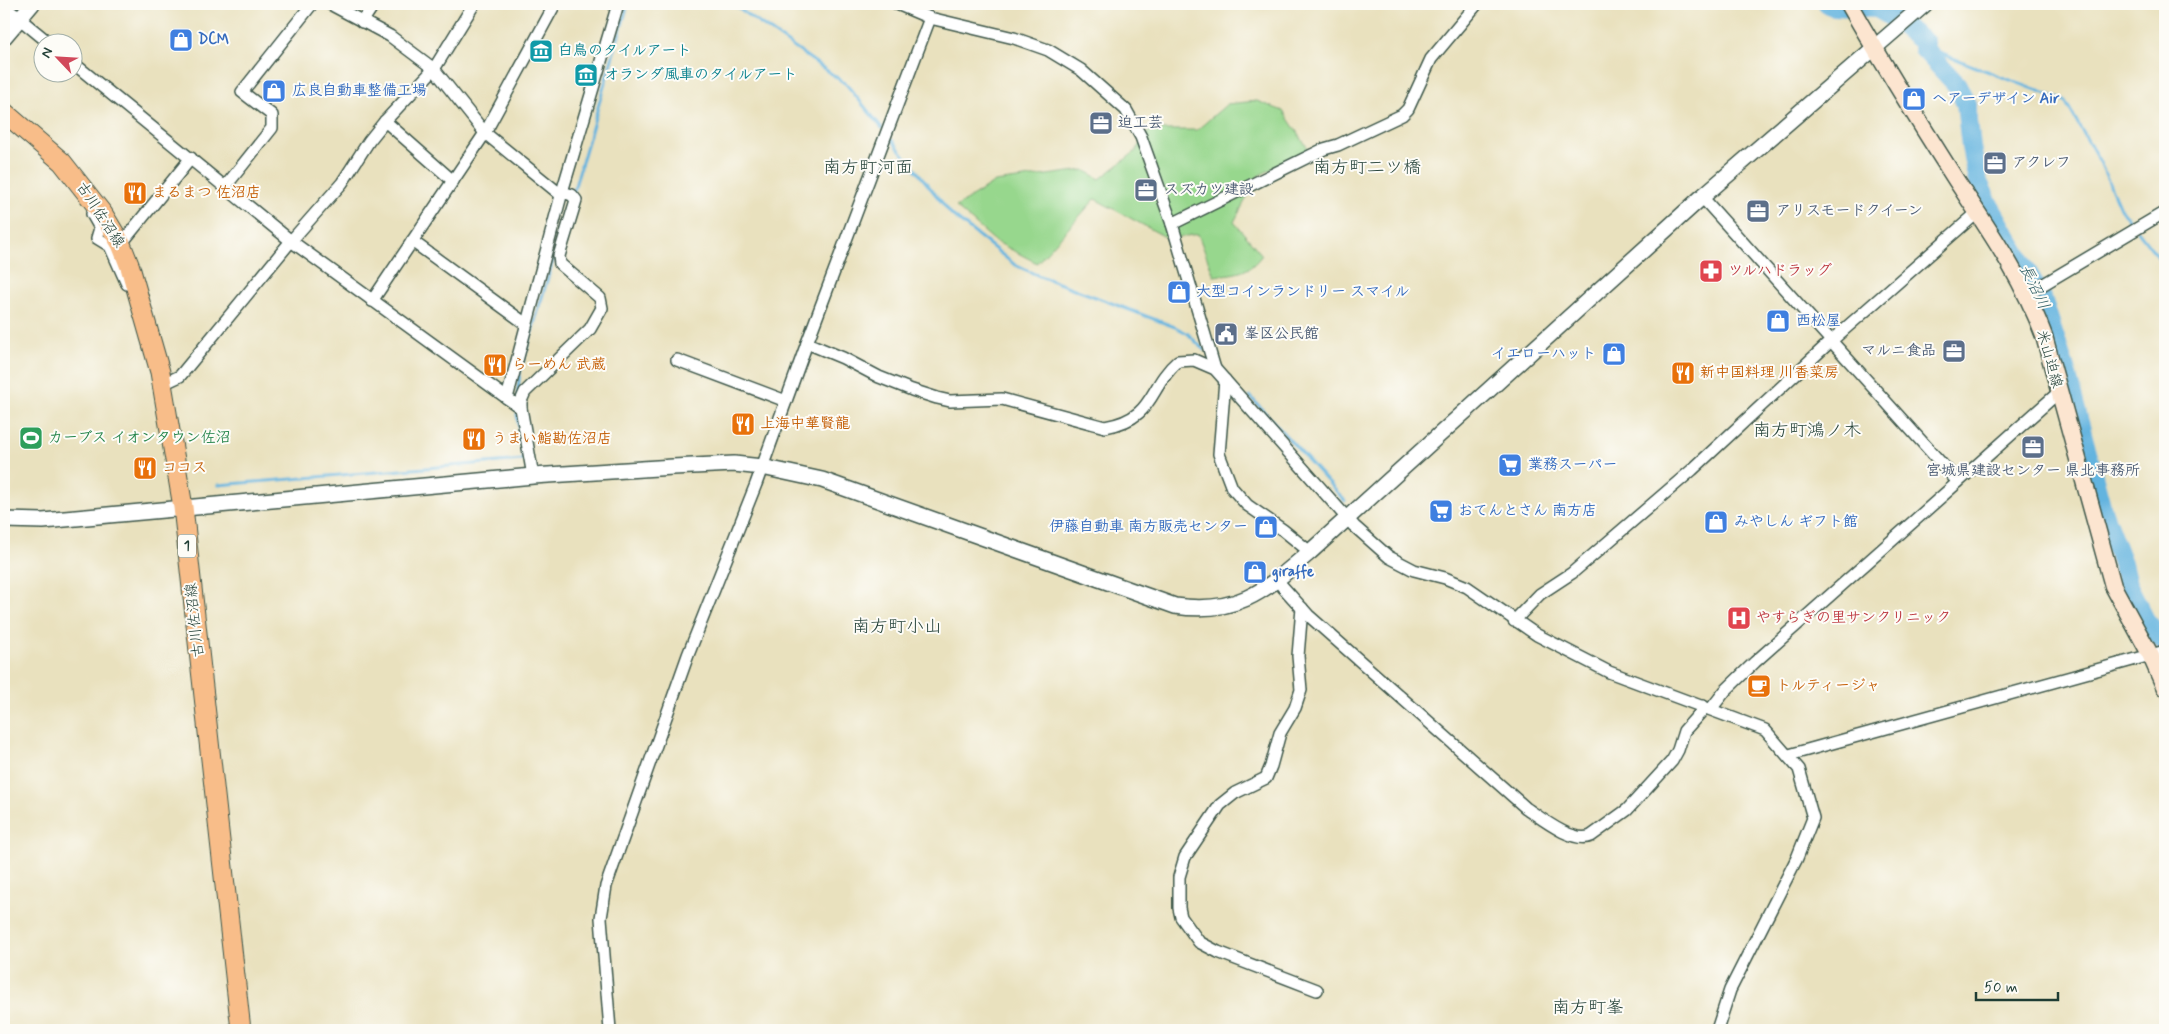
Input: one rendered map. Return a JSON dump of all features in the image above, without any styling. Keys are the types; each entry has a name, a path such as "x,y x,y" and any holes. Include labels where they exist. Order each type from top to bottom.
{"main road":[{"name":"米山迫線","path":"1852,8 1904,99 1978,212 2033,290 2059,392 2113,586 2158,652 2165,688"},
{"name":"古川佐沼線","path":"4,112 52,153 85,190 120,244 150,333 163,384 183,507 241,1030"}],"street":[{"path":"4,37 32,4"},
{"path":"225,187 272,128 272,115 242,92 312,4"},
{"path":"330,4 397,41 434,69 485,133 576,200 558,256 560,264 600,298 602,308 590,329 525,392 521,401 515,404"},
{"path":"362,22 374,4"},
{"path":"163,384 180,376 342,183 369,141 385,121 434,69 474,4"},
{"path":"372,301 485,133 555,4"},
{"path":"533,476 515,404 526,324 566,194 618,4"},
{"path":"897,4 930,18 1032,44 1067,60 1097,83 1126,110 1142,137 1172,224 1215,369 1348,519 1389,558 1414,570 1445,578 1467,587 1537,635 1609,672 1765,730 1800,769 1813,818 1794,866 1730,990 1717,1030"},
{"path":"1172,224 1324,149 1349,141 1402,115 1408,109 1430,59 1477,4"},
{"path":"4,520 43,521 533,476 711,465 762,467 822,480 1175,606 1216,608 1237,603 1273,583 1348,519 1702,197 1925,4"},
{"path":"4,6 35,32"},
{"path":"610,1030 601,918 606,886 688,655 756,484 807,343 930,18"},
{"path":"82,70 291,242 515,404"},
{"path":"385,121 453,181"},
{"path":"52,153 98,224 100,228 97,238 110,246 150,333"},
{"path":"120,244 191,158"},
{"path":"1702,197 1958,482"},
{"path":"1514,621 1550,587 1572,573 1692,470 1831,341 1978,212"},
{"path":"2033,290 2165,212"},
{"path":"412,241 526,324"},
{"path":"807,343 888,380 938,398 950,401 1002,399 1105,427 1120,424 1132,418 1148,404 1178,361 1194,360 1215,369"},
{"path":"677,360 786,401"},
{"path":"1224,380 1219,454 1232,488 1247,505 1284,530 1310,552"},
{"path":"1282,586 1302,608 1526,808 1566,832 1585,838 1591,836 1627,810 1672,761 1684,731 1701,712 2059,392"},
{"path":"1302,608 1298,656 1301,690 1295,708 1280,732 1266,778 1235,793 1220,805 1185,857 1179,877 1179,908 1181,917 1198,942 1218,952 1317,990"},
{"path":"1789,756 2158,652"}],"green space":[{"path":"1257,101 1283,111 1309,150 1258,176 1234,222 1262,255 1252,266 1241,272 1214,276 1198,234 1169,239 1095,199 1037,263 995,241 956,207 995,182 1084,170 1100,179 1136,151 1150,130 1197,130 1227,104"}],"waterway":[{"path":"573,193 628,4"},
{"path":"732,4 846,84 882,128"},
{"name":"長沼川","path":"1828,4 1833,6 1877,8 1889,15 1925,43 1924,49 1957,85 1966,104 1971,147 1978,182 2042,298 2065,369 2103,513 2122,563 2127,584 2145,620 2165,643"},
{"path":"1925,43 1937,52 2065,101 2100,162 2120,208 2134,226"},
{"path":"892,140 952,215 1015,265 1175,327 1187,333 1204,350"},
{"path":"2138,231 2165,266"},
{"path":"517,400 520,371 555,254"},
{"path":"1250,396 1345,501"},
{"path":"218,485 523,460 517,414"}],"place":[{"name":"DCM","path":"181,40"},
{"name":"白鳥のタイルアート","path":"541,51"},
{"name":"オランダ風車のタイルアート","path":"586,75"},
{"name":"広良自動車整備工場","path":"274,91"},
{"name":"ヘアーデザイン Air","path":"1914,99"},
{"name":"迫工芸","path":"1101,123"},
{"name":"アクレフ","path":"1995,163"},
{"name":"スズカツ建設","path":"1146,190"},
{"name":"まるまつ 佐沼店","path":"135,193"},
{"name":"アリスモードクイーン","path":"1758,211"},
{"name":"ツルハドラッグ","path":"1711,271"},
{"name":"大型コインランドリー スマイル","path":"1179,292"},
{"name":"西松屋","path":"1778,321"},
{"name":"峯区公民館","path":"1226,334"},
{"name":"マルニ食品","path":"1954,351"},
{"name":"イエローハット","path":"1614,354"},
{"name":"らーめん 武蔵","path":"495,365"},
{"name":"新中国料理 川香菜房","path":"1683,373"},
{"name":"上海中華賢龍","path":"743,424"},
{"name":"カーブス イオンタウン佐沼","path":"31,438"},
{"name":"うまい鮨勘佐沼店","path":"474,439"},
{"name":"宮城県建設センター 県北事務所","path":"2033,447"},
{"name":"業務スーパー","path":"1510,465"},
{"name":"ココス","path":"145,468"},
{"name":"おてんとさん 南方店","path":"1441,511"},
{"name":"みやしん ギフト館","path":"1716,522"},
{"name":"伊藤自動車 南方販売センター","path":"1266,527"},
{"name":"giraffe","path":"1255,572"},
{"name":"やすらぎの里サンクリニック","path":"1739,618"},
{"name":"トルティージャ","path":"1759,686"}],"district":[{"name":"南方町河面","path":"868,168"},
{"name":"南方町二ツ橋","path":"1367,168"},
{"name":"南方町鴻ノ木","path":"1807,431"},
{"name":"南方町小山","path":"897,627"},
{"name":"南方町峯","path":"1588,1008"}]}
